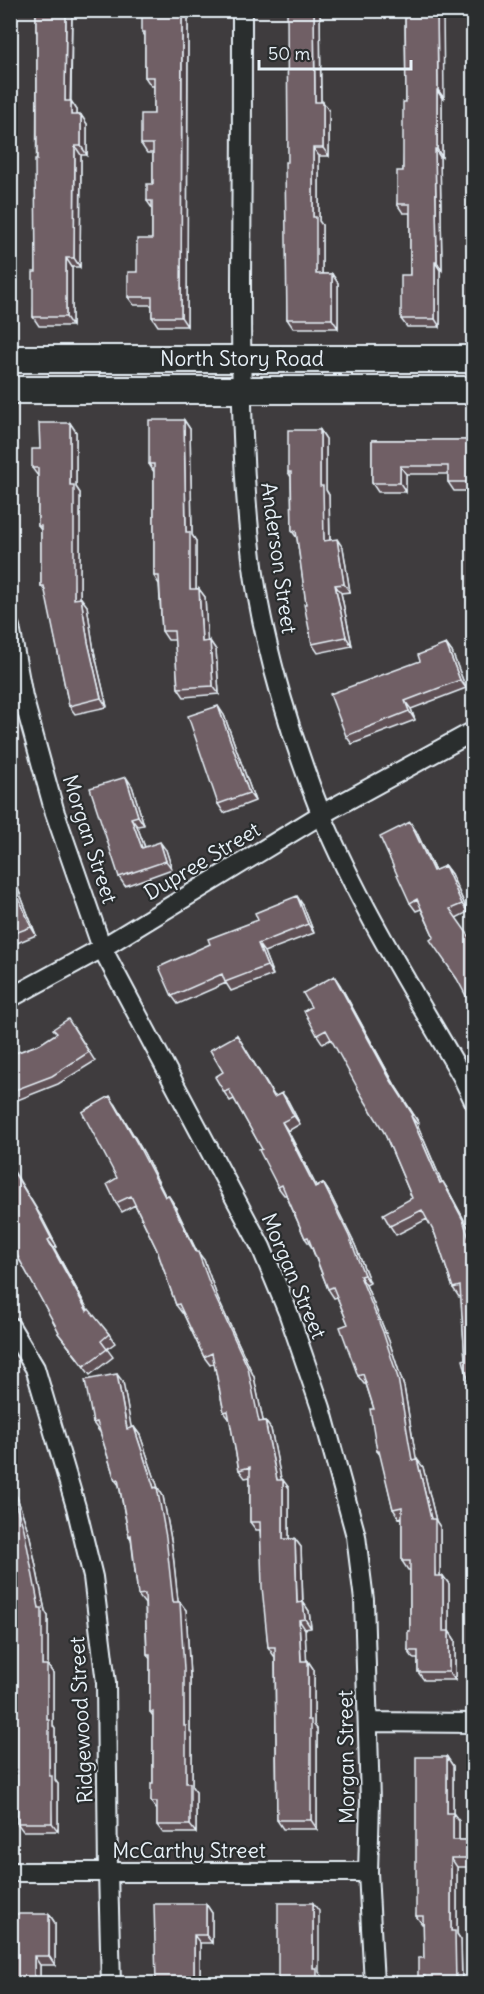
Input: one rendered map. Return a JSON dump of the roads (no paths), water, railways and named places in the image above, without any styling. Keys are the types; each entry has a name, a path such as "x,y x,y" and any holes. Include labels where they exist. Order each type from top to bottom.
{"main road":[{"name":"North Story Road","path":"10,359 474,359"},
{"name":"North Story Road","path":"10,390 474,390"}],"street":[{"name":"Anderson Street","path":"242,10 241,390 243,463 255,576 269,646 287,715 322,814 360,899 462,1076 474,1101"},
{"name":"Morgan Street","path":"10,627 23,697 55,813 102,948 261,1247 288,1312 321,1408 356,1536 364,1600 369,1722 368,1872 374,1983"},
{"name":"Dupree Street","path":"10,998 102,948 322,814 474,731"},
{"name":"Ridgewood Street","path":"10,1326 35,1368 76,1507 93,1577 106,1683 111,1983"},
{"path":"369,1722 474,1723"},
{"name":"McCarthy Street","path":"10,1872 368,1872"}]}
